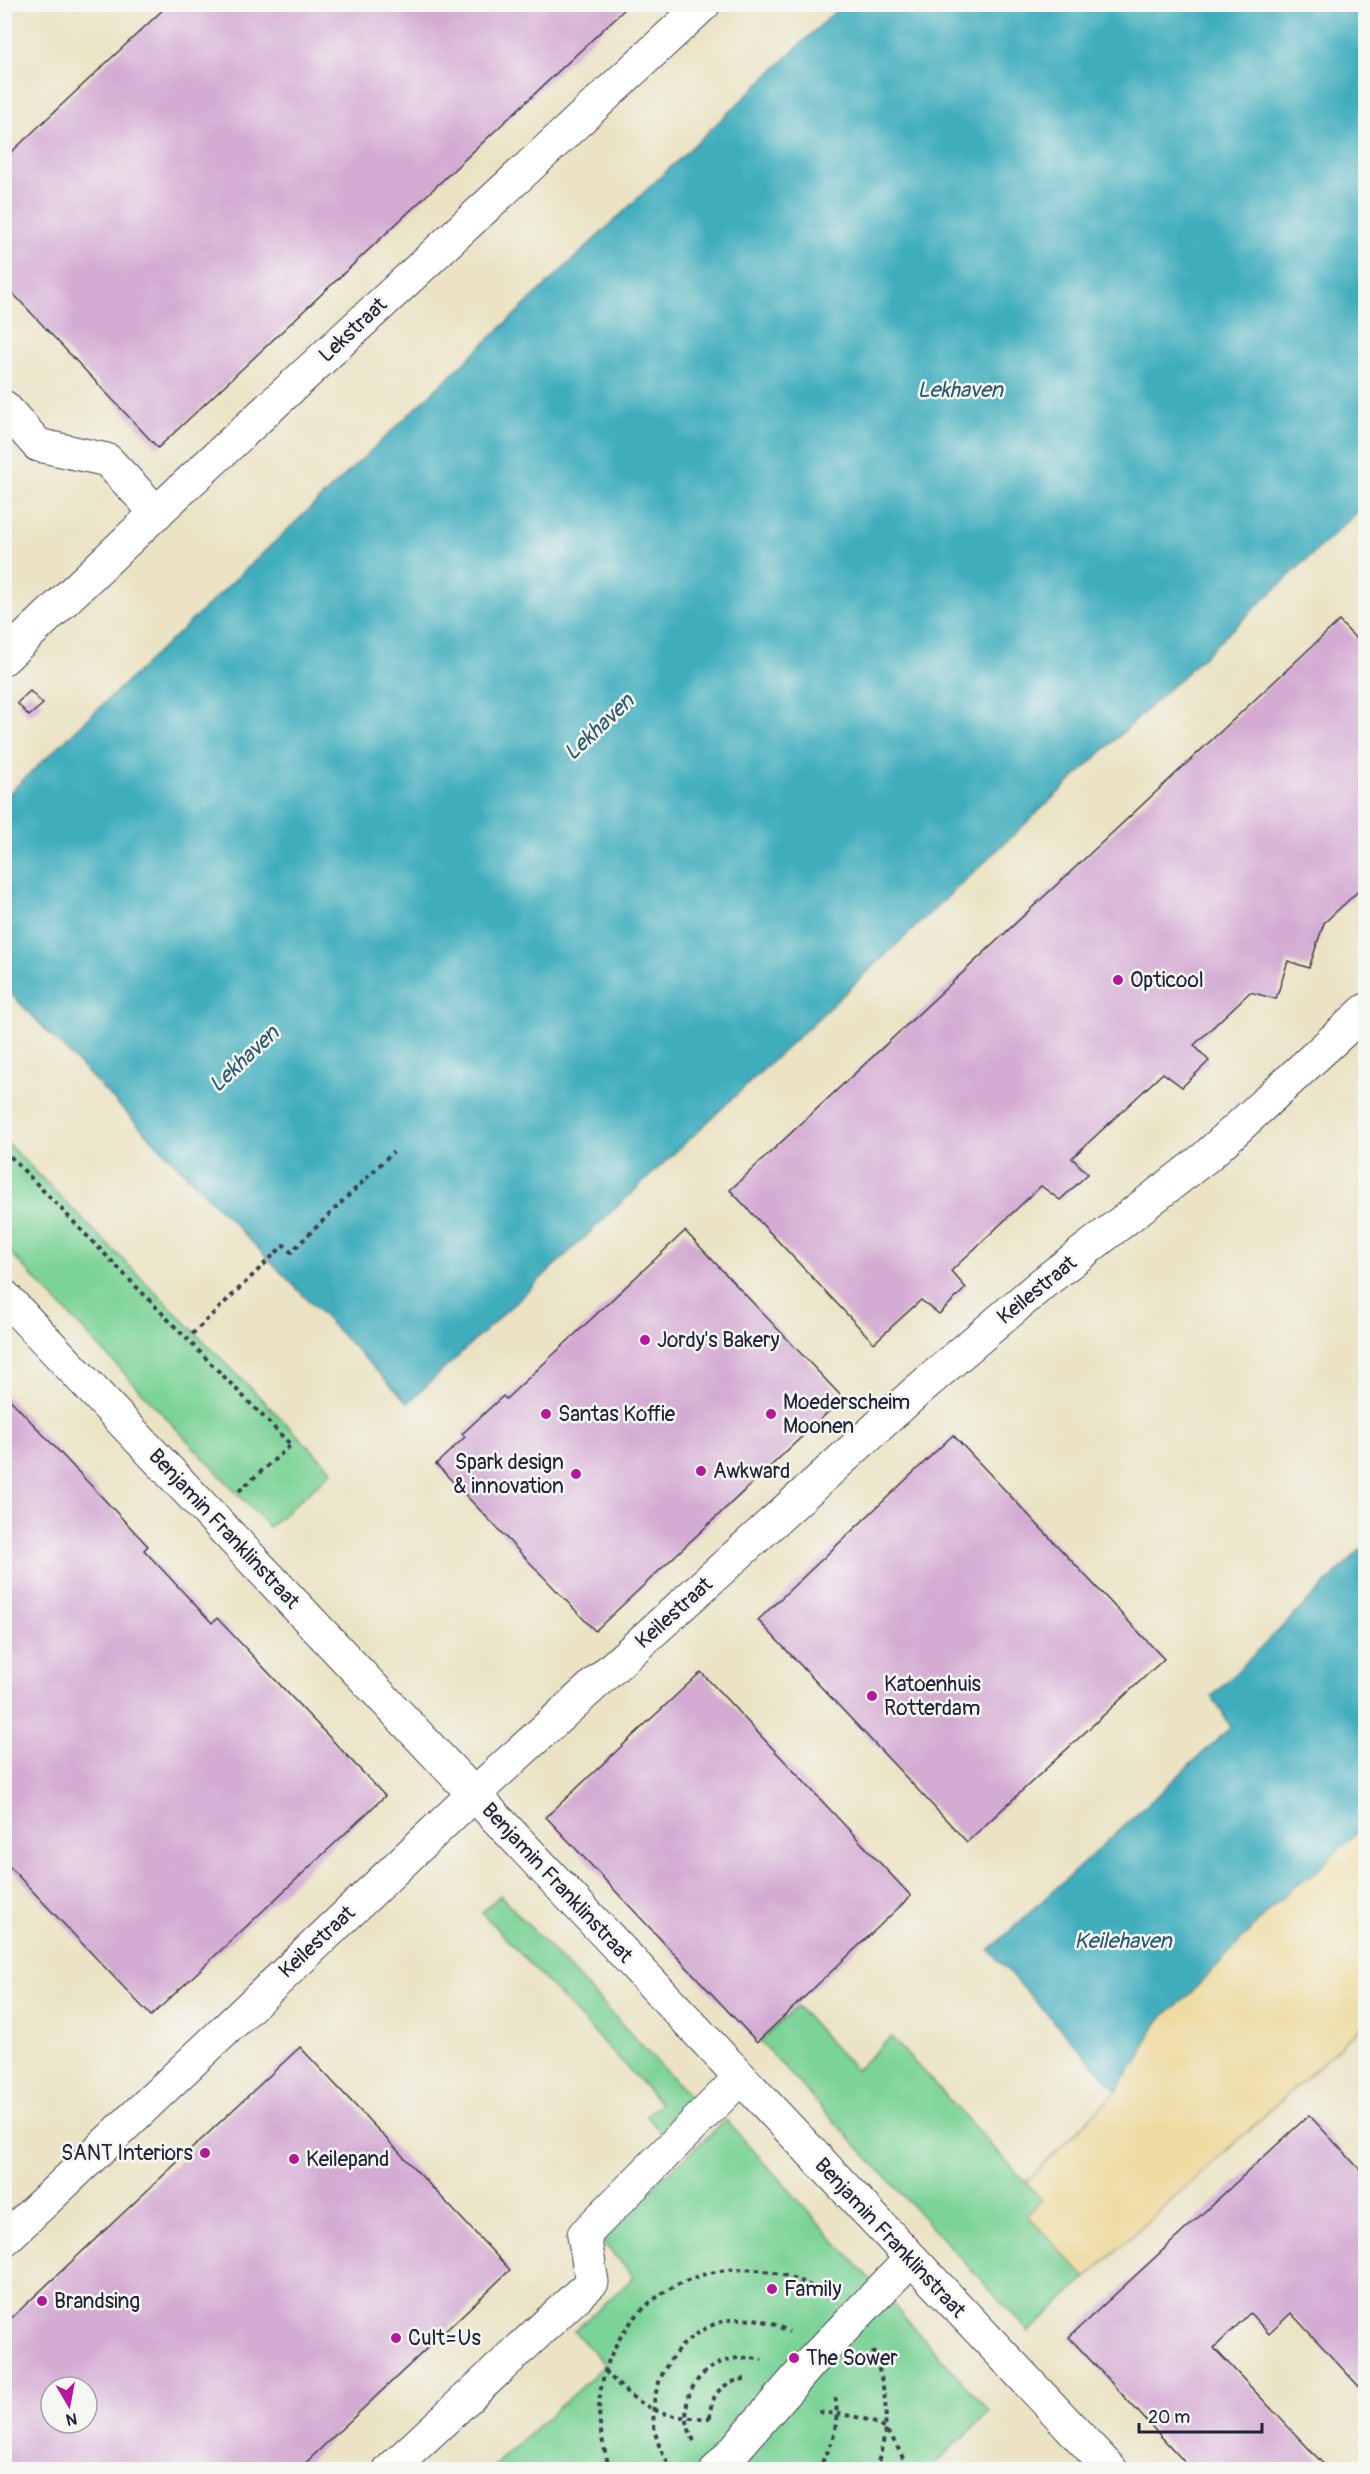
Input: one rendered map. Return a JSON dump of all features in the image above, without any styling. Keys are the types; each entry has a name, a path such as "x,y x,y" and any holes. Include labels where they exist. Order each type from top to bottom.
{"street":[{"name":"Lekstraat","path":"4,658 704,4"},
{"path":"4,407 38,445 107,460 157,513"},
{"name":"Keilestraat","path":"4,2240 474,1794 916,1392 1043,1283 1206,1157 1365,1010"},
{"name":"Benjamin Franklinstraat","path":"4,1296 910,2260 1110,2469"},
{"path":"390,2469 592,2282 584,2235 740,2078"},
{"path":"717,2469 853,2318 910,2260"}],"path":[{"path":"4,1150 291,1445 211,1516"},
{"path":"187,1339 284,1245 291,1252 393,1152"},
{"path":"610,2469 602,2444 599,2416 601,2390 619,2339 635,2317 655,2298 678,2284 703,2274 757,2268 783,2274 809,2284 832,2298 853,2318 871,2346 884,2379 888,2414 883,2449 874,2469"},
{"path":"606,2371 636,2401 665,2415 687,2419 773,2407 789,2407 859,2418 885,2430 909,2469"}],"green space":[{"path":"4,1140 333,1471 269,1527 5,1247"},
{"path":"500,1895 696,2103 663,2135 647,2116 660,2103 482,1913"},
{"path":"797,2007 856,2070 891,2037 1042,2200 1027,2215 1086,2278 1029,2332 760,2041"},
{"path":"726,2120 990,2412 930,2469 490,2470 605,2365 574,2331 634,2277 598,2237"}],"sand":[{"path":"1365,1825 1365,2024 1086,2278 1027,2215 1042,2200 1026,2182 1117,2091 1131,2067 1139,2061 1148,2037 1163,2016 1186,1998 1290,1889 1310,1877"}],"water":[{"name":"Lekhaven","path":"842,5 1365,5 1365,505 408,1403 5,988 5,797"},
{"name":"Keilehaven","path":"1365,1545 1365,1825 1310,1877 1290,1889 1186,1998 1163,2016 1148,2037 1139,2061 1131,2067 1117,2091 989,1950 1231,1727 1212,1696"}],"building":[{"path":"169,4 630,4 158,448 4,284 4,159"},
{"name":"Opticool","path":"1339,621 1366,649 1366,884 1324,923 1309,968 1288,961 1276,999 1250,992 1194,1045 1209,1061 1182,1087 1163,1073 1072,1158 1088,1174 1060,1200 1041,1186 951,1271 966,1288 939,1314 921,1300 874,1343 730,1190"},
{"path":"30,691 43,704 29,716 17,703"},
{"path":"685,1231 843,1398 595,1631 436,1464 465,1437 462,1434 503,1396 506,1399"},
{"path":"4,1393 148,1546 144,1550 212,1623 217,1618 385,1796 151,2016 4,1861"},
{"path":"953,1435 1164,1659 967,1842 758,1620"},
{"path":"701,1672 911,1896 757,2042 546,1817"},
{"name":"Keilepand","path":"300,2047 510,2270 298,2470 4,2470 4,2325"},
{"path":"1309,2115 1366,2176 1366,2394 1291,2313 1269,2334 1250,2313 1214,2348 1329,2470 1192,2470 1069,2337"}],"place":[{"name":"Opticool","path":"1118,980"},
{"name":"Jordy's Bakery","path":"645,1340"},
{"name":"Santas Koffie","path":"546,1414"},
{"name":"Moederscheim Moonen","path":"771,1414"},
{"name":"Awkward","path":"701,1471"},
{"name":"Spark design & innovation","path":"576,1474"},
{"name":"Katoenhuis Rotterdam","path":"872,1696"},
{"name":"SANT Interiors","path":"205,2153"},
{"name":"Keilepand","path":"294,2159"},
{"name":"Family","path":"772,2289"},
{"name":"Brandsing","path":"42,2301"},
{"name":"Cult=Us","path":"396,2338"},
{"name":"The Sower","path":"794,2358"}]}
